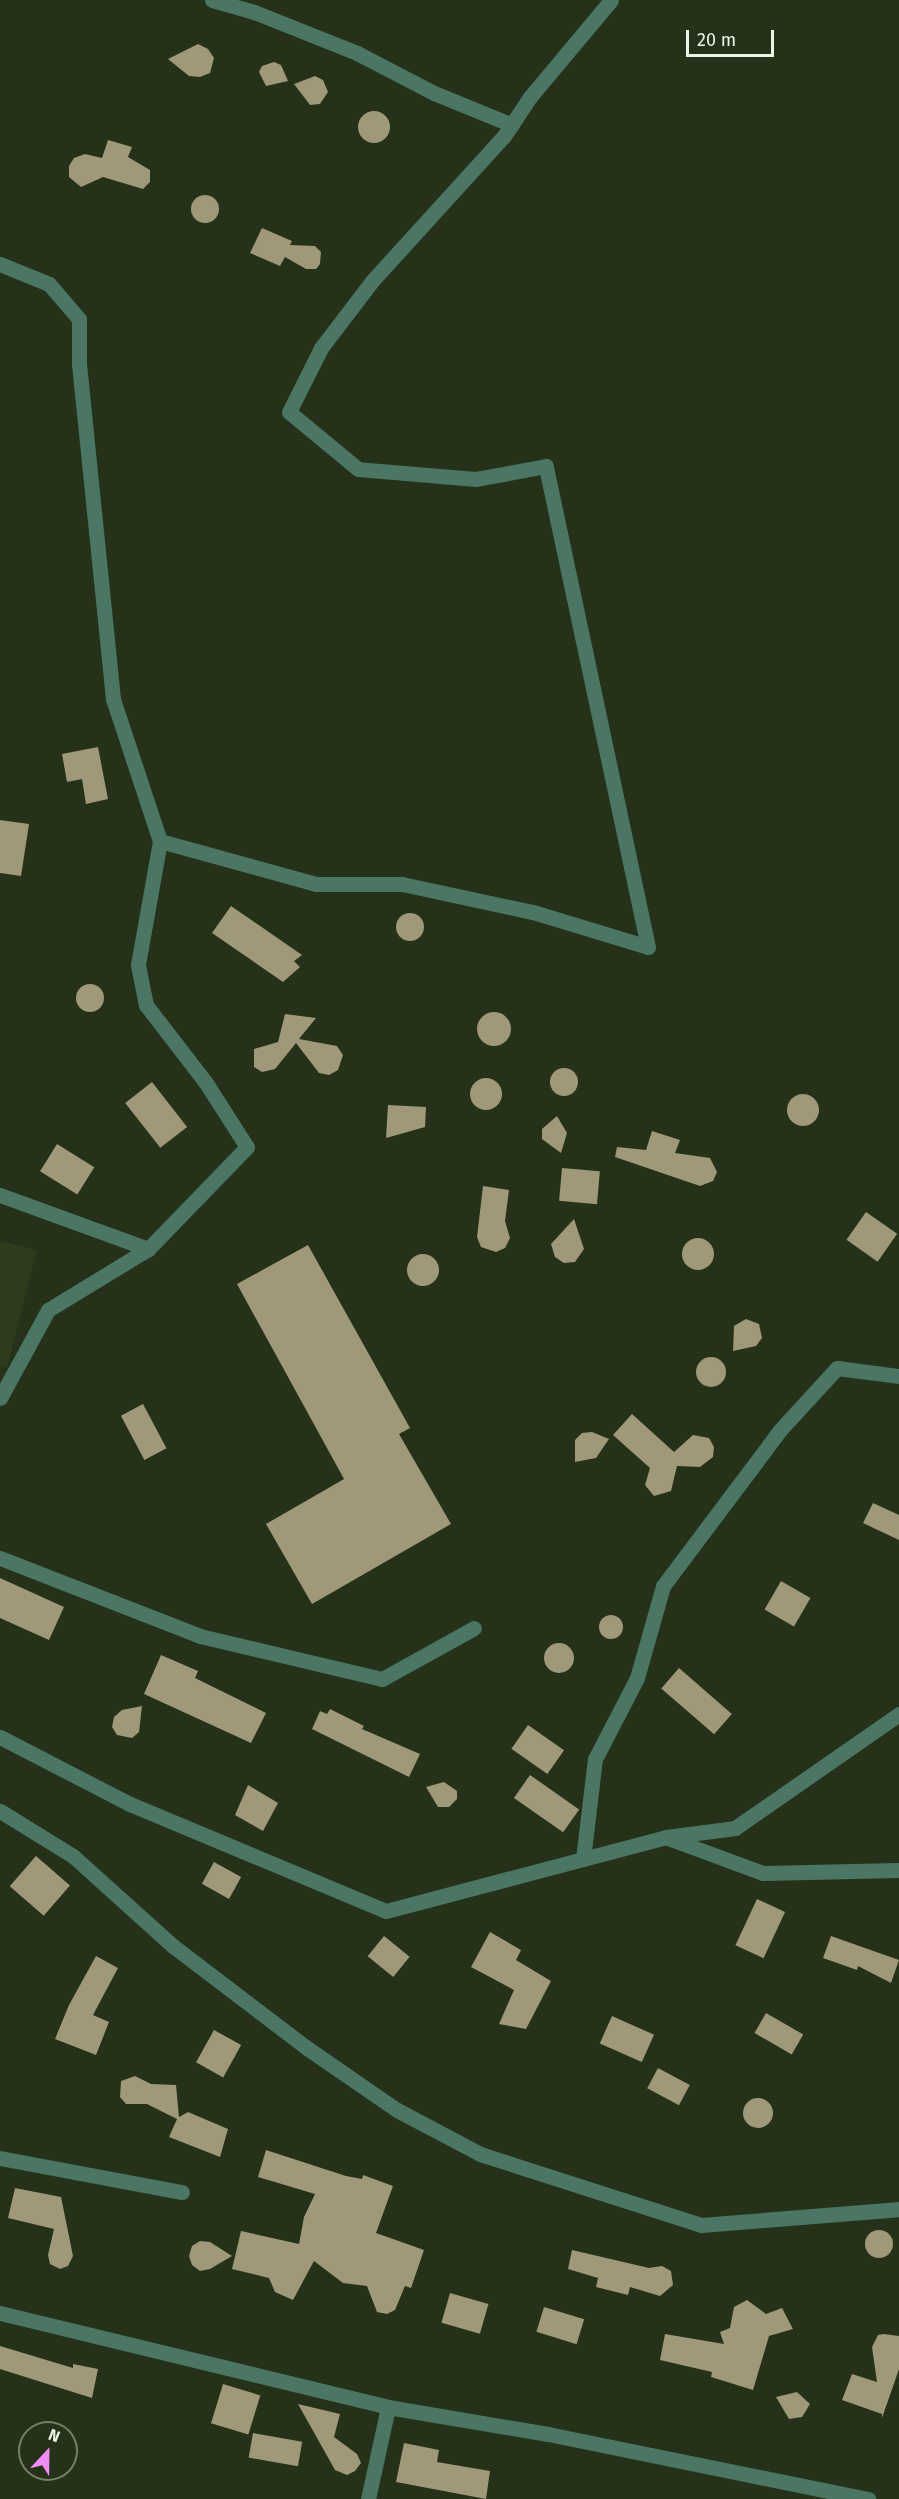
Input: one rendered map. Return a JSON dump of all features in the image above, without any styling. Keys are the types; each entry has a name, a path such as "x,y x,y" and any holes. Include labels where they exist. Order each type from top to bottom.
{"street":[{"path":"212,0 254,12 357,53 434,93 512,125"},
{"path":"160,841 316,884 402,884 522,910 648,947 546,466 476,479 358,469 289,412 321,348 372,281 512,125 530,97 612,0"},
{"path":"0,264 49,285 79,319 79,364 114,699 160,841 138,965 146,1005 206,1083 247,1147 148,1249 48,1310 0,1398"},
{"path":"0,1195 148,1249"},
{"path":"583,1859 595,1759 637,1678 663,1586 780,1430 837,1368 899,1376"},
{"path":"0,1558 200,1636 382,1679 474,1628"},
{"path":"0,1737 130,1804 386,1911 666,1836 735,1828 899,1714"},
{"path":"0,1811 73,1856 173,1946 306,2048 396,2110 480,2154 701,2225 899,2209"},
{"path":"666,1836 763,1873 899,1870"},
{"path":"0,2158 182,2192"},
{"path":"0,2313 388,2407 548,2434 868,2499"},
{"path":"368,2499 388,2407"}],"shaded area":[{"path":"0,1241 37,1250 7,1368 0,1366"}],"building":[{"path":"198,44 208,49 214,58 210,73 200,77 189,76 168,59"},
{"path":"274,62 281,65 288,81 266,86 259,72 262,66"},
{"path":"315,76 323,80 328,92 320,104 310,105 294,84"},
{"path":"374,111 385,116 390,127 385,138 374,143 363,138 358,127 363,116"},
{"path":"108,140 132,147 128,157 150,170 150,182 143,189 103,177 81,187 69,177 69,166 74,158 85,154 102,158"},
{"path":"205,195 215,199 219,209 215,219 205,223 195,219 191,209 195,199"},
{"path":"262,228 292,241 290,245 315,246 321,252 320,264 316,269 306,269 285,257 280,266 250,253"},
{"path":"98,747 108,799 86,804 82,779 67,782 62,754"},
{"path":"0,820 29,824 21,876 0,873"},
{"path":"231,906 302,955 294,961 300,967 283,982 212,933"},
{"path":"410,913 420,917 424,927 420,937 410,941 400,937 396,927 400,917"},
{"path":"90,984 100,988 104,998 100,1008 90,1012 80,1008 76,998 80,988"},
{"path":"494,1012 506,1017 511,1029 506,1041 494,1046 482,1041 477,1029 482,1017"},
{"path":"285,1014 316,1018 299,1039 337,1046 343,1055 338,1070 329,1075 319,1073 296,1043 275,1069 262,1072 254,1067 254,1049 278,1042"},
{"path":"564,1068 574,1072 578,1082 574,1092 564,1096 554,1092 550,1082 554,1072"},
{"path":"486,1078 498,1082 502,1094 498,1106 486,1110 474,1106 470,1094 474,1082"},
{"path":"152,1082 187,1127 160,1148 125,1103"},
{"path":"803,1094 814,1099 819,1110 814,1121 803,1126 792,1121 787,1110 792,1099"},
{"path":"388,1105 426,1107 425,1127 386,1138"},
{"path":"557,1116 567,1133 561,1153 542,1139 542,1129"},
{"path":"652,1131 680,1140 675,1153 710,1158 717,1172 713,1181 700,1186 615,1157 617,1147 646,1150"},
{"path":"57,1144 94,1167 77,1194 40,1171"},
{"path":"562,1168 600,1171 597,1204 559,1201"},
{"path":"483,1186 509,1190 505,1221 510,1238 505,1248 496,1252 481,1247 477,1237"},
{"path":"866,1212 897,1234 878,1262 846,1240"},
{"path":"574,1219 584,1249 575,1262 564,1263 555,1257 551,1244"},
{"path":"698,1238 710,1242 714,1254 710,1266 698,1270 686,1266 682,1254 686,1242"},
{"path":"308,1245 410,1428 399,1434 451,1524 312,1604 266,1524 344,1479 237,1284"},
{"path":"423,1254 435,1258 439,1270 435,1282 423,1286 411,1282 407,1270 411,1258"},
{"path":"746,1319 759,1324 762,1338 756,1346 733,1351 734,1326"},
{"path":"711,1357 722,1361 726,1372 722,1383 711,1387 700,1383 696,1372 700,1361"},
{"path":"143,1404 166,1448 144,1460 121,1416"},
{"path":"632,1414 674,1452 693,1435 709,1438 714,1447 713,1457 700,1467 677,1466 671,1491 654,1496 645,1485 650,1468 613,1435"},
{"path":"592,1432 609,1439 596,1458 575,1462 575,1440 582,1433"},
{"path":"873,1503 899,1515 899,1540 863,1523"},
{"path":"0,1578 64,1607 49,1640 0,1618"},
{"path":"781,1581 810,1598 794,1627 764,1610"},
{"path":"611,1615 616,1616 622,1622 622,1632 616,1638 611,1639 606,1638 600,1632 599,1627 600,1622 606,1616"},
{"path":"559,1643 570,1647 574,1658 570,1669 559,1673 548,1669 544,1658 548,1647"},
{"path":"161,1655 198,1671 195,1678 266,1713 251,1743 144,1694"},
{"path":"679,1668 732,1714 714,1734 661,1688"},
{"path":"142,1706 139,1732 132,1738 117,1735 112,1727 114,1717 122,1710"},
{"path":"330,1709 364,1726 362,1729 420,1754 409,1777 312,1729 320,1711 327,1714"},
{"path":"528,1725 564,1750 547,1774 511,1749"},
{"path":"530,1775 579,1809 563,1832 514,1798"},
{"path":"444,1782 457,1791 457,1799 449,1807 438,1807 426,1787"},
{"path":"248,1785 278,1803 263,1831 235,1815"},
{"path":"36,1856 70,1886 44,1916 10,1886"},
{"path":"214,1862 241,1877 229,1899 202,1884"},
{"path":"757,1899 785,1912 764,1958 735,1945"},
{"path":"490,1932 521,1950 516,1960 551,1981 526,2029 499,2024 514,1990 471,1967"},
{"path":"384,1936 410,1957 393,1977 368,1956"},
{"path":"831,1936 899,1960 891,1983 858,1966 857,1970 823,1958"},
{"path":"96,1956 118,1968 93,2015 109,2022 96,2055 55,2039 69,2005"},
{"path":"766,2013 803,2034 792,2054 754,2033"},
{"path":"612,2016 654,2035 642,2062 600,2043"},
{"path":"214,2030 241,2045 223,2077 196,2062"},
{"path":"658,2068 690,2085 679,2105 647,2088"},
{"path":"135,2076 151,2084 176,2085 179,2117 188,2112 228,2129 220,2157 169,2137 177,2119 147,2104 126,2104 120,2097 121,2081"},
{"path":"758,2098 764,2099 772,2107 772,2119 764,2127 758,2128 752,2127 744,2119 743,2113 744,2107 752,2099"},
{"path":"266,2150 346,2176 362,2179 363,2175 393,2186 376,2233 424,2250 411,2288 405,2286 395,2310 387,2314 377,2312 367,2286 343,2283 314,2261 293,2300 275,2292 269,2278 232,2269 241,2231 299,2244 304,2217 315,2194 258,2177"},
{"path":"15,2188 61,2197 73,2256 68,2266 60,2269 50,2264 48,2255 54,2229 8,2218"},
{"path":"879,2230 889,2234 893,2244 889,2254 879,2258 869,2254 865,2244 869,2234"},
{"path":"200,2241 210,2242 232,2256 210,2269 200,2271 192,2265 189,2256 192,2246"},
{"path":"572,2250 649,2268 662,2266 671,2271 673,2285 660,2296 630,2287 628,2295 596,2287 598,2278 568,2269"},
{"path":"450,2293 488,2304 480,2334 441,2323"},
{"path":"747,2300 766,2314 782,2308 793,2329 769,2336 753,2390 711,2377 712,2372 660,2360 665,2334 724,2344 720,2332 730,2328 734,2307"},
{"path":"544,2307 584,2319 577,2344 536,2332"},
{"path":"878,2335 899,2336 899,2369 882,2418 882,2414 842,2400 852,2374 877,2382 872,2347"},
{"path":"0,2346 73,2368 73,2364 98,2369 92,2398 0,2369"},
{"path":"223,2384 260,2395 248,2435 211,2423"},
{"path":"797,2392 810,2404 802,2417 789,2419 776,2397"},
{"path":"298,2404 340,2414 334,2437 357,2454 361,2463 355,2471 347,2475 335,2470"},
{"path":"253,2433 302,2442 298,2466 249,2458"},
{"path":"404,2443 439,2450 437,2462 490,2471 486,2499 396,2482"}]}
